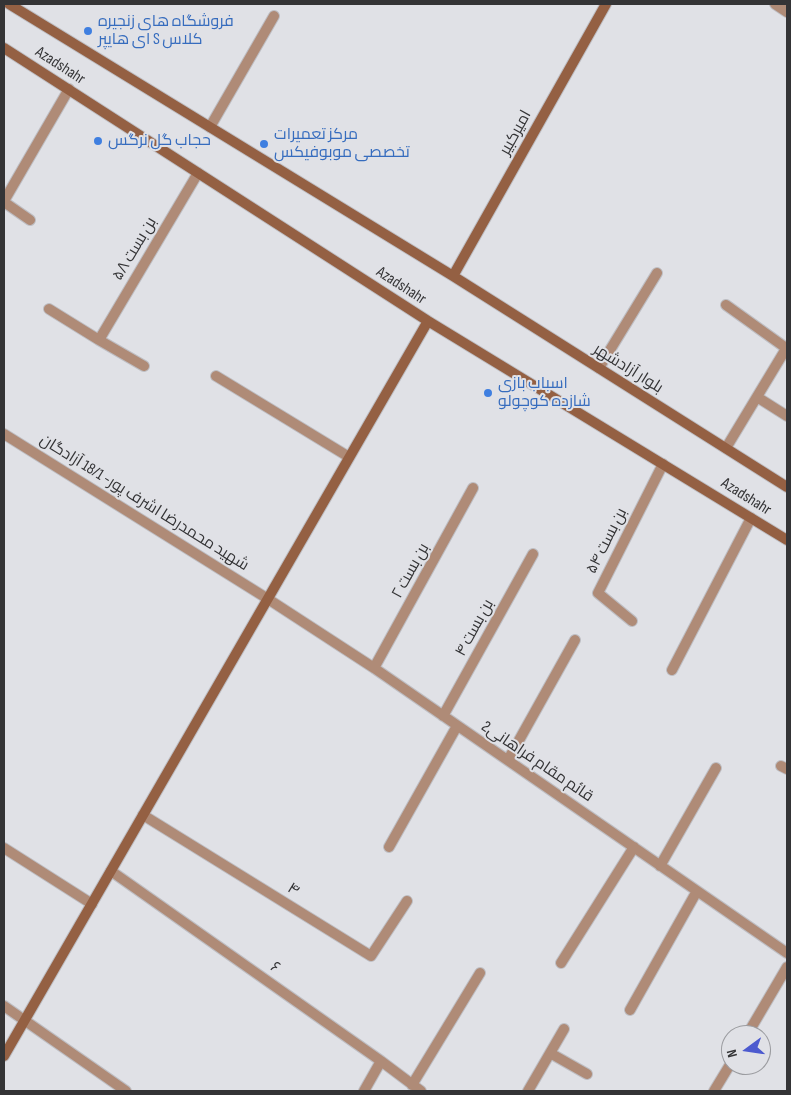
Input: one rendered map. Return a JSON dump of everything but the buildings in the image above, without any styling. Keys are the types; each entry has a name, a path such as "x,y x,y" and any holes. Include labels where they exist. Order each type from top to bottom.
{"main road":[{"name":"Azadshahr","path":"9,4 453,276"},
{"name":"امیرکبیر","path":"453,276 606,4"},
{"name":"Azadshahr","path":"4,48 428,321 787,540"},
{"name":"بلوار آزادشهر","path":"453,276 787,487"},
{"path":"4,1056 428,321"}],"street":[{"path":"774,4 787,12"},
{"path":"210,127 274,16"},
{"path":"30,220 4,202 69,89"},
{"name":"بن بست ۵۸","path":"99,340 198,173"},
{"path":"599,368 657,273"},
{"path":"726,305 787,347 726,448"},
{"path":"49,309 144,366"},
{"path":"216,376 349,457"},
{"path":"757,397 787,416"},
{"name":"شهید محمدرضا اشرف پور- 18/1 آزادگان","path":"4,434 268,599"},
{"name":"بن بست ۵۴","path":"632,621 598,593 663,464"},
{"name":"بن بست ۲","path":"374,668 473,488"},
{"path":"672,670 751,518"},
{"name":"بن بست ۴","path":"443,716 533,554"},
{"name":"2قائم مقام فراهانی","path":"268,599 374,668 787,953"},
{"path":"508,760 575,640"},
{"path":"389,847 457,726"},
{"path":"660,866 716,768"},
{"name":"۴","path":"143,815 371,956 407,901"},
{"path":"561,963 634,847"},
{"path":"4,848 92,904"},
{"name":"۶","path":"110,871 381,1061 420,1091"},
{"path":"630,1010 697,891"},
{"path":"753,1025 787,967"},
{"path":"412,1085 480,973"},
{"path":"4,1006 126,1091"},
{"path":"528,1091 564,1029"},
{"path":"550,1053 587,1074"},
{"path":"364,1091 381,1061"},
{"path":"714,1091 723,1075"}],"place":[{"name":"فروشگاه های زنجیره ای هایپر S کلاس","path":"88,31"},
{"name":"حجاب گل نرگس","path":"98,141"},
{"name":"مرکز تعمیرات تخصصی موبوفیکس","path":"264,144"},
{"name":"اسباب بازی شازده کوچولو","path":"488,393"}]}
